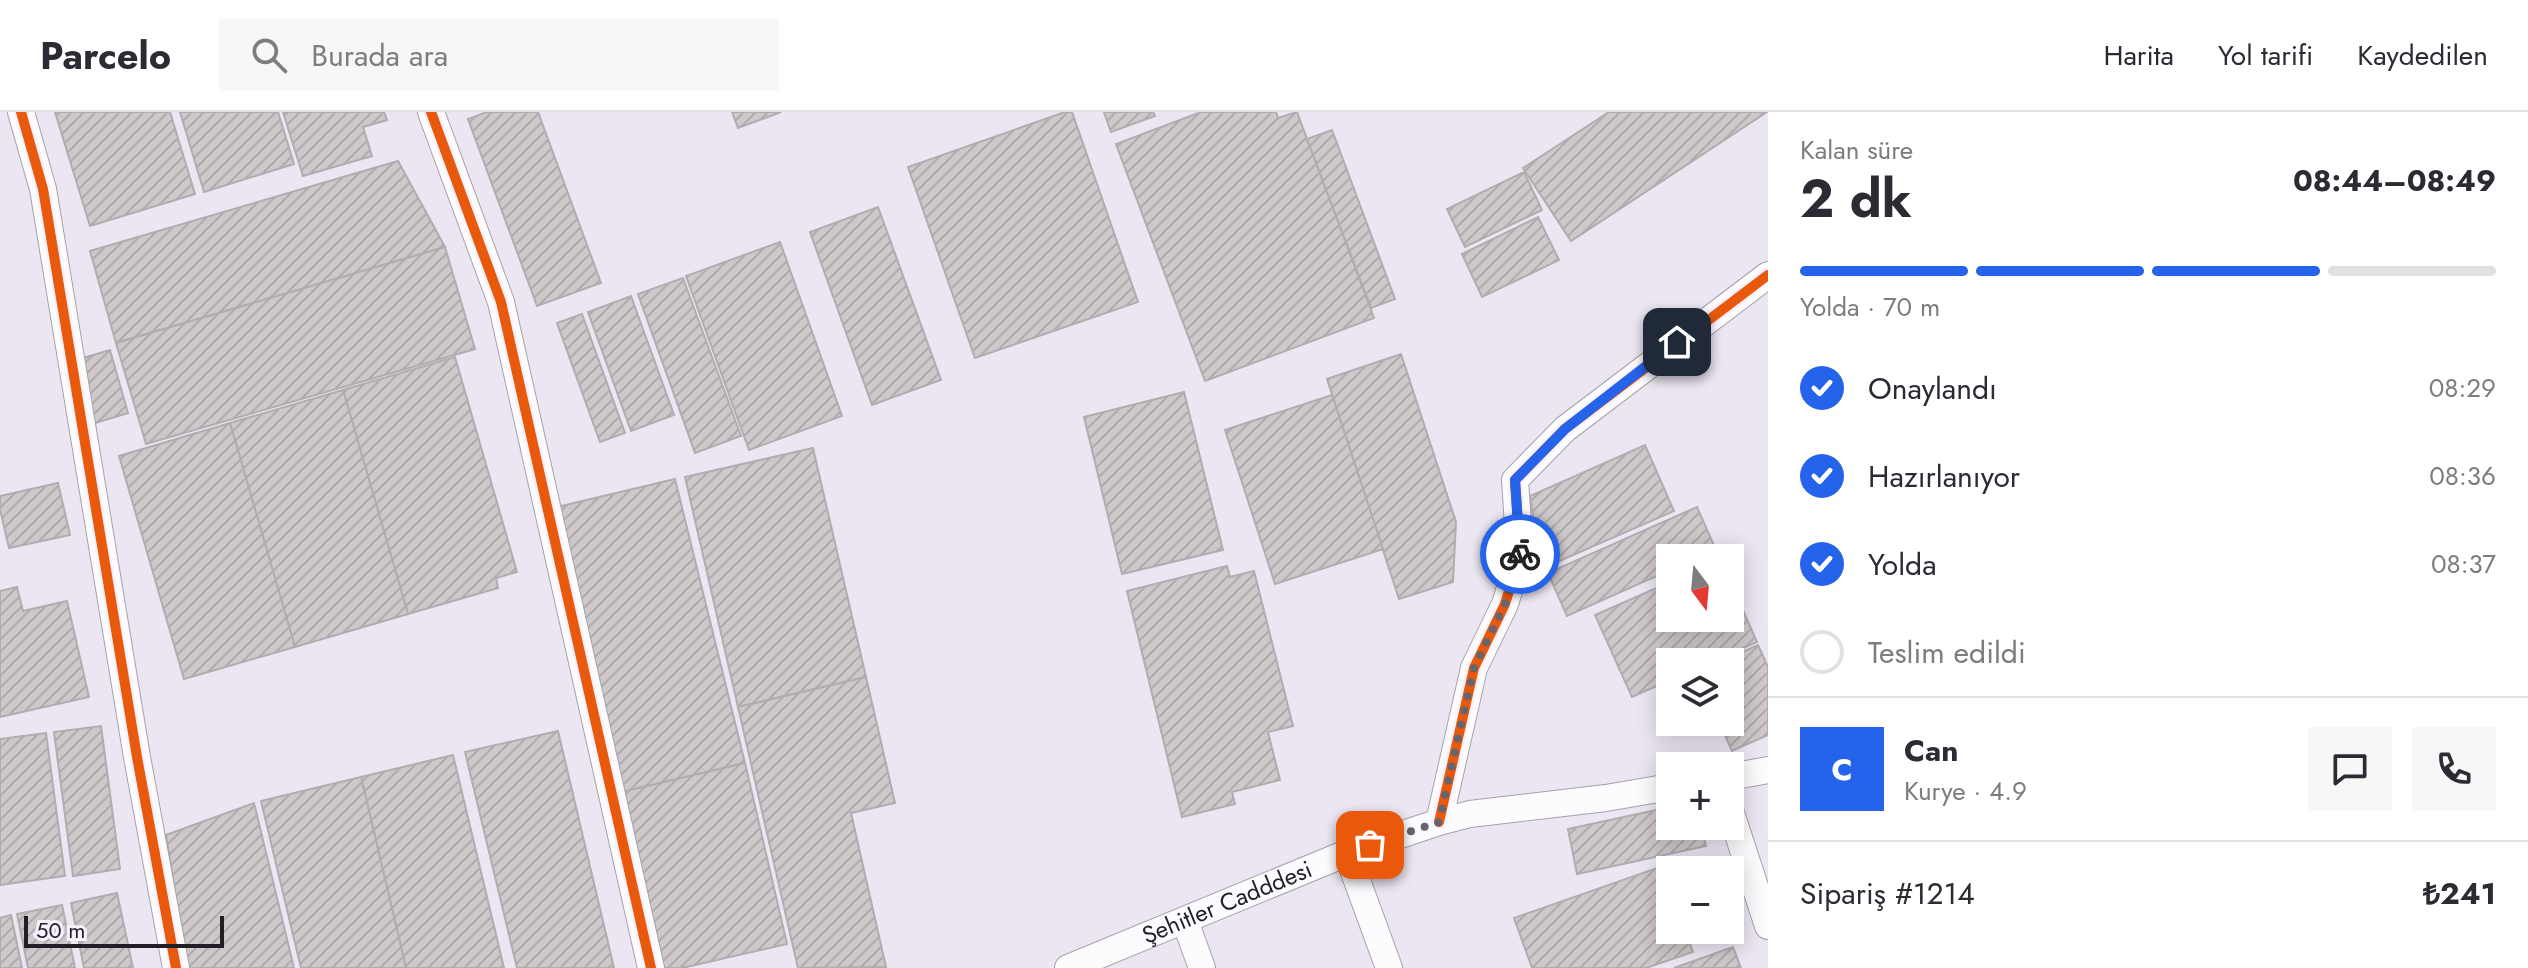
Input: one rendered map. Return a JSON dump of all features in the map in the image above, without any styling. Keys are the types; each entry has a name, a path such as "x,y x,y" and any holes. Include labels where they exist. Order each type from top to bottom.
{"street":[{"path":"21,112 43,189 137,757 176,968"},
{"path":"431,112 501,302 651,968"},
{"path":"1439,822 1474,668 1505,604 1520,555 1515,480 1565,429 1768,275"},
{"path":"1744,774 1768,770"},
{"name":"Şehitler Cadddesi","path":"1068,968 1347,853 1439,822 1470,814 1656,789"},
{"path":"1740,840 1768,926"},
{"path":"1347,853 1389,968"},
{"path":"1185,921 1202,968"}],"building":[{"path":"55,112 170,112 195,194 90,226"},
{"path":"180,112 278,112 294,164 204,192"},
{"path":"283,112 384,112 387,120 363,127 372,156 303,176"},
{"path":"487,112 538,112 601,283 537,306 468,119"},
{"path":"732,112 781,112 738,128"},
{"path":"1072,112 1138,302 975,358 908,167"},
{"path":"1104,112 1153,112 1155,116 1111,132"},
{"path":"1201,112 1276,112 1278,118 1297,112 1374,318 1205,381 1116,144"},
{"path":"1609,112 1767,112 1571,241 1523,168"},
{"path":"1332,130 1395,299 1371,308 1307,139"},
{"path":"398,161 445,247 116,343 90,251"},
{"path":"1524,172 1542,210 1465,247 1447,209"},
{"path":"878,207 941,380 872,405 810,232"},
{"path":"1538,217 1559,260 1482,297 1462,254"},
{"path":"780,242 842,416 749,450 686,276"},
{"path":"445,247 475,349 146,444 116,343"},
{"path":"683,278 741,436 695,453 638,294"},
{"path":"631,296 674,415 631,431 588,312"},
{"path":"582,314 625,433 600,442 557,323"},
{"path":"110,350 128,413 92,424 73,361"},
{"path":"1401,354 1456,522 1453,582 1399,599 1327,379"},
{"path":"455,357 517,572 496,578 498,588 408,614 343,390"},
{"path":"343,390 408,614 295,647 230,423"},
{"path":"1184,392 1223,550 1122,574 1084,417"},
{"path":"1332,395 1383,549 1275,584 1225,430"},
{"path":"230,423 295,647 184,679 119,456"},
{"path":"1645,445 1674,511 1541,569 1530,496"},
{"path":"813,448 866,677 738,707 685,477"},
{"path":"675,479 745,763 622,792 553,508"},
{"path":"58,483 70,535 9,548 0,496"},
{"path":"1697,507 1713,544 1656,544 1656,576 1567,616 1548,573"},
{"path":"1227,566 1230,577 1254,571 1293,726 1268,732 1280,780 1232,792 1235,804 1182,817 1127,591"},
{"path":"17,587 23,611 67,601 89,697 0,717 0,591"},
{"path":"1656,588 1656,632 1744,632 1744,613 1757,642 1744,648 1656,648 1656,686 1632,697 1595,615"},
{"path":"1758,645 1768,667 1768,735 1732,751 1725,736 1744,736 1744,651"},
{"path":"866,677 895,803 851,813 886,967 798,968 738,707"},
{"path":"101,726 120,869 73,876 54,732"},
{"path":"558,731 614,968 517,968 465,752"},
{"path":"46,733 65,876 0,885 0,739"},
{"path":"453,755 504,968 406,968 361,777"},
{"path":"745,763 787,944 682,968 663,968 622,792"},
{"path":"361,777 406,968 301,968 261,801"},
{"path":"254,803 294,968 187,968 166,835"},
{"path":"1656,810 1656,840 1704,840 1706,846 1577,874 1568,829"},
{"path":"1656,868 1656,944 1690,944 1693,952 1646,968 1532,968 1514,918"},
{"path":"117,893 133,968 84,968 71,903"},
{"path":"62,905 75,968 28,968 17,914"},
{"path":"11,915 22,968 0,968 0,918"},
{"path":"1733,947 1741,968 1674,968"}],"cycle path":[{"path":"21,112 43,189 137,757 176,968"},
{"path":"431,112 501,302 651,968"},
{"path":"1439,822 1474,668 1505,604 1520,555 1515,480 1565,429 1768,275"}],"way so far":[{"path":"1370,845 1439,822 1474,668 1505,604 1520,554"}],"route":[{"path":"1520,554 1515,480 1565,429 1677,342"}]}
